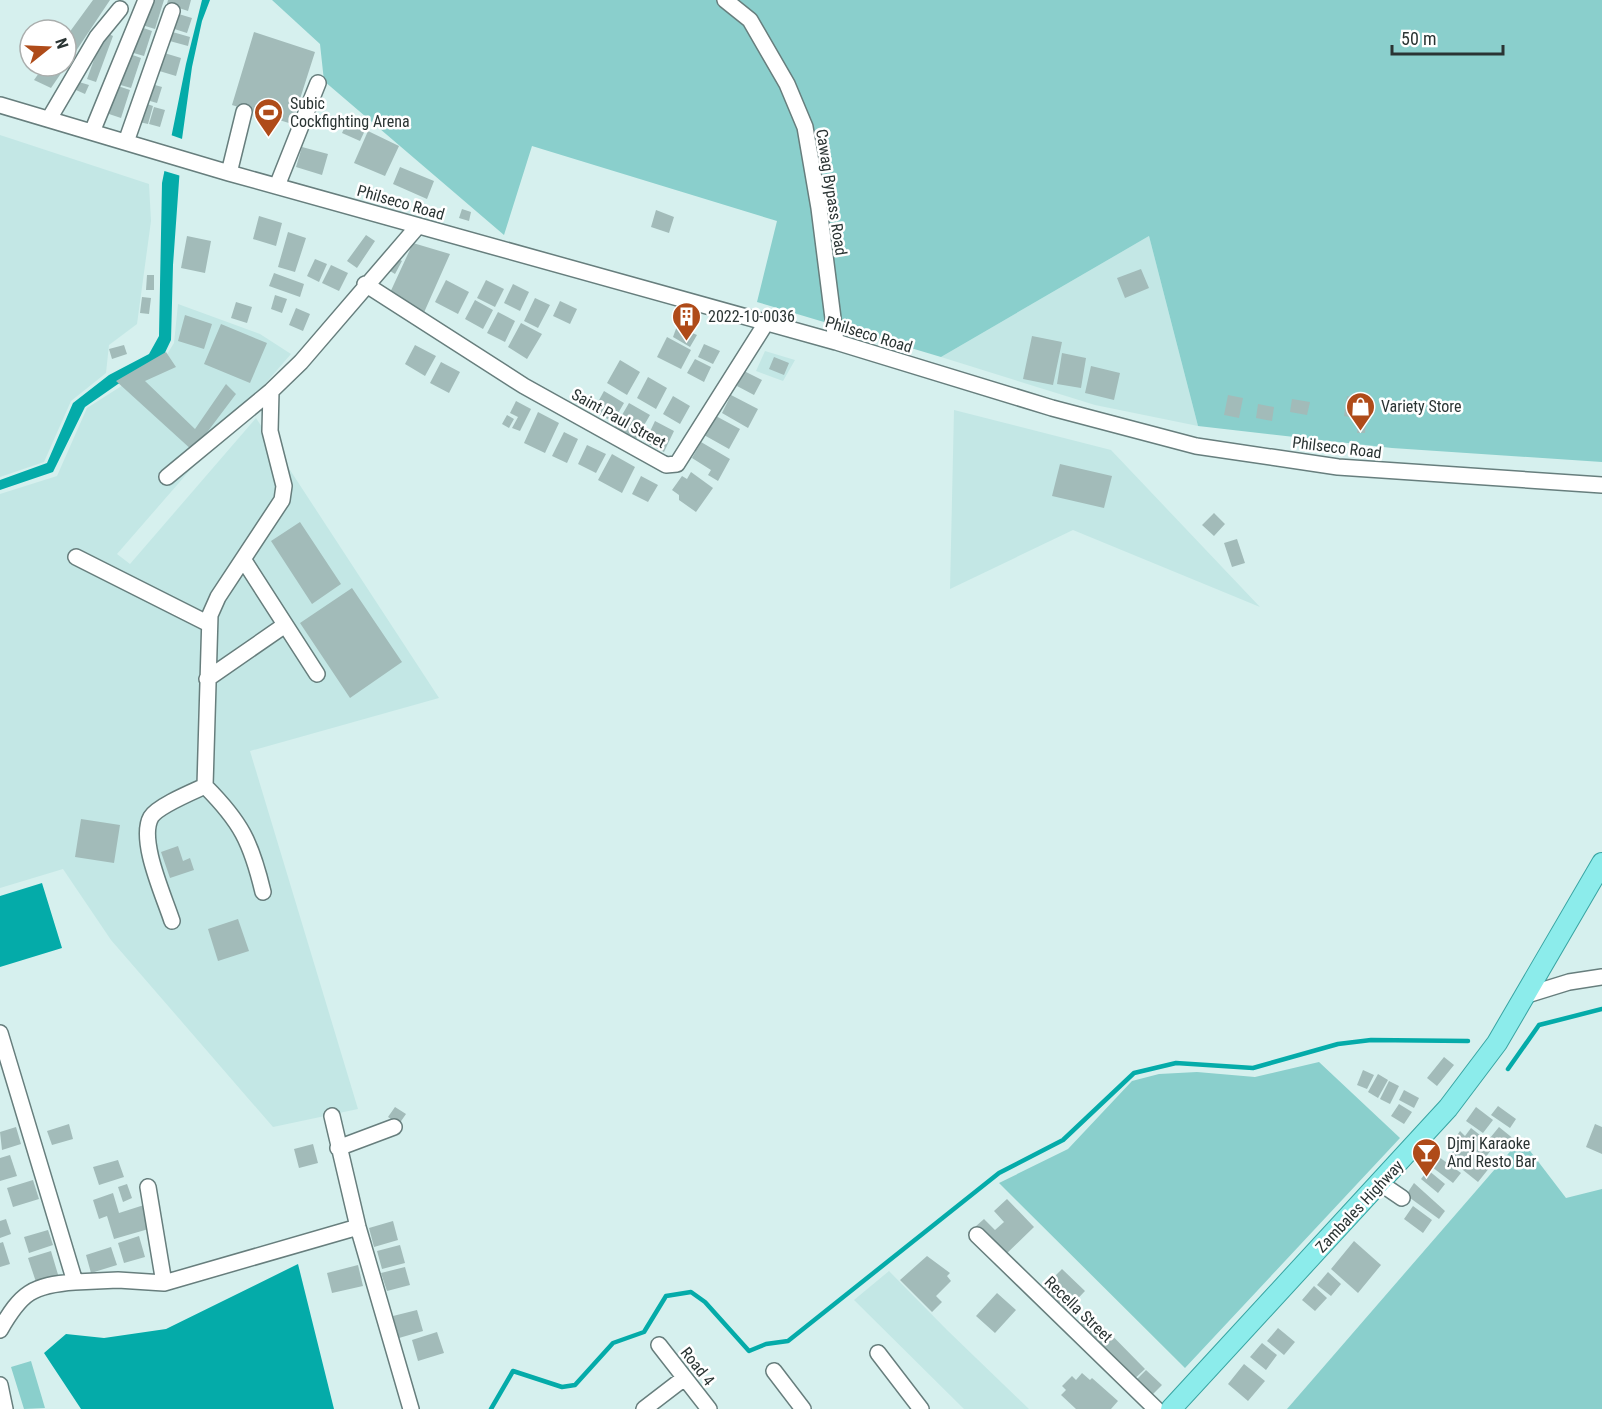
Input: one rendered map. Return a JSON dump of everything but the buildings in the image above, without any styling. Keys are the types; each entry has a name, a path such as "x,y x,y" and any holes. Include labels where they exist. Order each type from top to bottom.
{"main road":[{"name":"Zambales Highway","path":"1171,1409 1448,1108 1497,1043 1602,863"}],"street":[{"path":"92,132 146,0"},
{"name":"Cawag Bypass Road","path":"725,0 750,20 787,84 805,127 836,342"},
{"path":"49,119 97,37 120,9"},
{"path":"126,142 172,11"},
{"path":"277,186 318,83"},
{"name":"Philseco Road","path":"0,105 229,173 836,342 1052,408 1196,446 1338,467 1602,485"},
{"path":"229,173 244,112"},
{"path":"167,477 271,391 306,356 365,284 418,225"},
{"name":"Saint Paul Street","path":"365,284 524,386 666,465 672,466 677,464 718,403 766,323"},
{"path":"263,892 253,852 244,835 228,809 204,786 209,624 218,597 282,500 284,486 271,441 271,391"},
{"path":"75,557 209,624"},
{"path":"243,560 317,674"},
{"path":"207,679 285,625"},
{"path":"172,921 146,841 148,827 152,816 160,809 204,786"},
{"path":"1527,995 1569,982 1602,977"},
{"path":"0,1033 75,1282"},
{"path":"332,1116 358,1227 411,1409"},
{"path":"338,1148 394,1127"},
{"path":"1380,1184 1402,1198"},
{"path":"148,1187 164,1282"},
{"path":"0,1330 13,1307 27,1293 49,1284 118,1280 164,1282 358,1227"},
{"name":"Recella Street","path":"976,1235 1156,1409"},
{"name":"Road 4","path":"659,1346 709,1409"},
{"path":"878,1353 921,1409"},
{"path":"774,1371 803,1409"},
{"path":"644,1409 683,1379"},
{"path":"0,1385 5,1409"}],"shaded area":[{"path":"202,0 210,0 202,21 192,67 182,139 173,265 171,340 161,361 118,384 85,407 53,472 0,490 0,480 47,463 73,403 109,375 149,354 159,336 162,183 186,64"},
{"path":"272,0 1602,0 1602,462 1392,448 1198,426 1149,236 941,357 757,302 777,221 532,146 504,235 324,81 320,44"},
{"path":"0,135 149,184 151,221 137,324 109,345 106,373 71,401 44,462 0,477"},
{"path":"1149,236 1198,426 1095,405 941,357"},
{"path":"178,304 260,334 291,354 117,554 130,564 256,418 439,698 250,751 358,1109 273,1127 111,940 63,869 0,888 0,494 57,476 87,408 164,359 174,343"},
{"path":"765,351 795,360 783,381 756,371"},
{"path":"954,410 1111,450 1260,607 1073,530 950,589"},
{"path":"42,883 62,948 0,967 0,896"},
{"path":"1319,1062 1400,1138 1185,1368 999,1183 1068,1149 1132,1081 1159,1074 1197,1072 1255,1077"},
{"path":"1521,1139 1566,1198 1602,1189 1602,1409 1287,1409"},
{"path":"298,1264 334,1409 81,1409 44,1353 66,1334 104,1338 166,1329"},
{"path":"889,1271 1029,1409 964,1409 854,1300"},
{"path":"31,1361 45,1408 24,1409 11,1367"}],"pier":[{"path":"168,134 185,140 181,176 161,170"}],"waterway":[{"path":"1508,1069 1539,1025 1602,1009"},
{"path":"491,1409 513,1371 562,1387 575,1385 613,1343 644,1332 666,1296 691,1292 705,1302 749,1351 766,1344 788,1341 999,1173 1063,1140 1134,1073 1176,1063 1253,1068 1338,1044 1371,1040 1468,1041"}],"place":[{"name":"Subic Cockfighting Arena","path":"269,138"},
{"name":"2022-10-0036","path":"687,342"},
{"name":"Variety Store","path":"1360,432"},
{"name":"Djmj Karaoke And Resto Bar","path":"1426,1178"}]}
